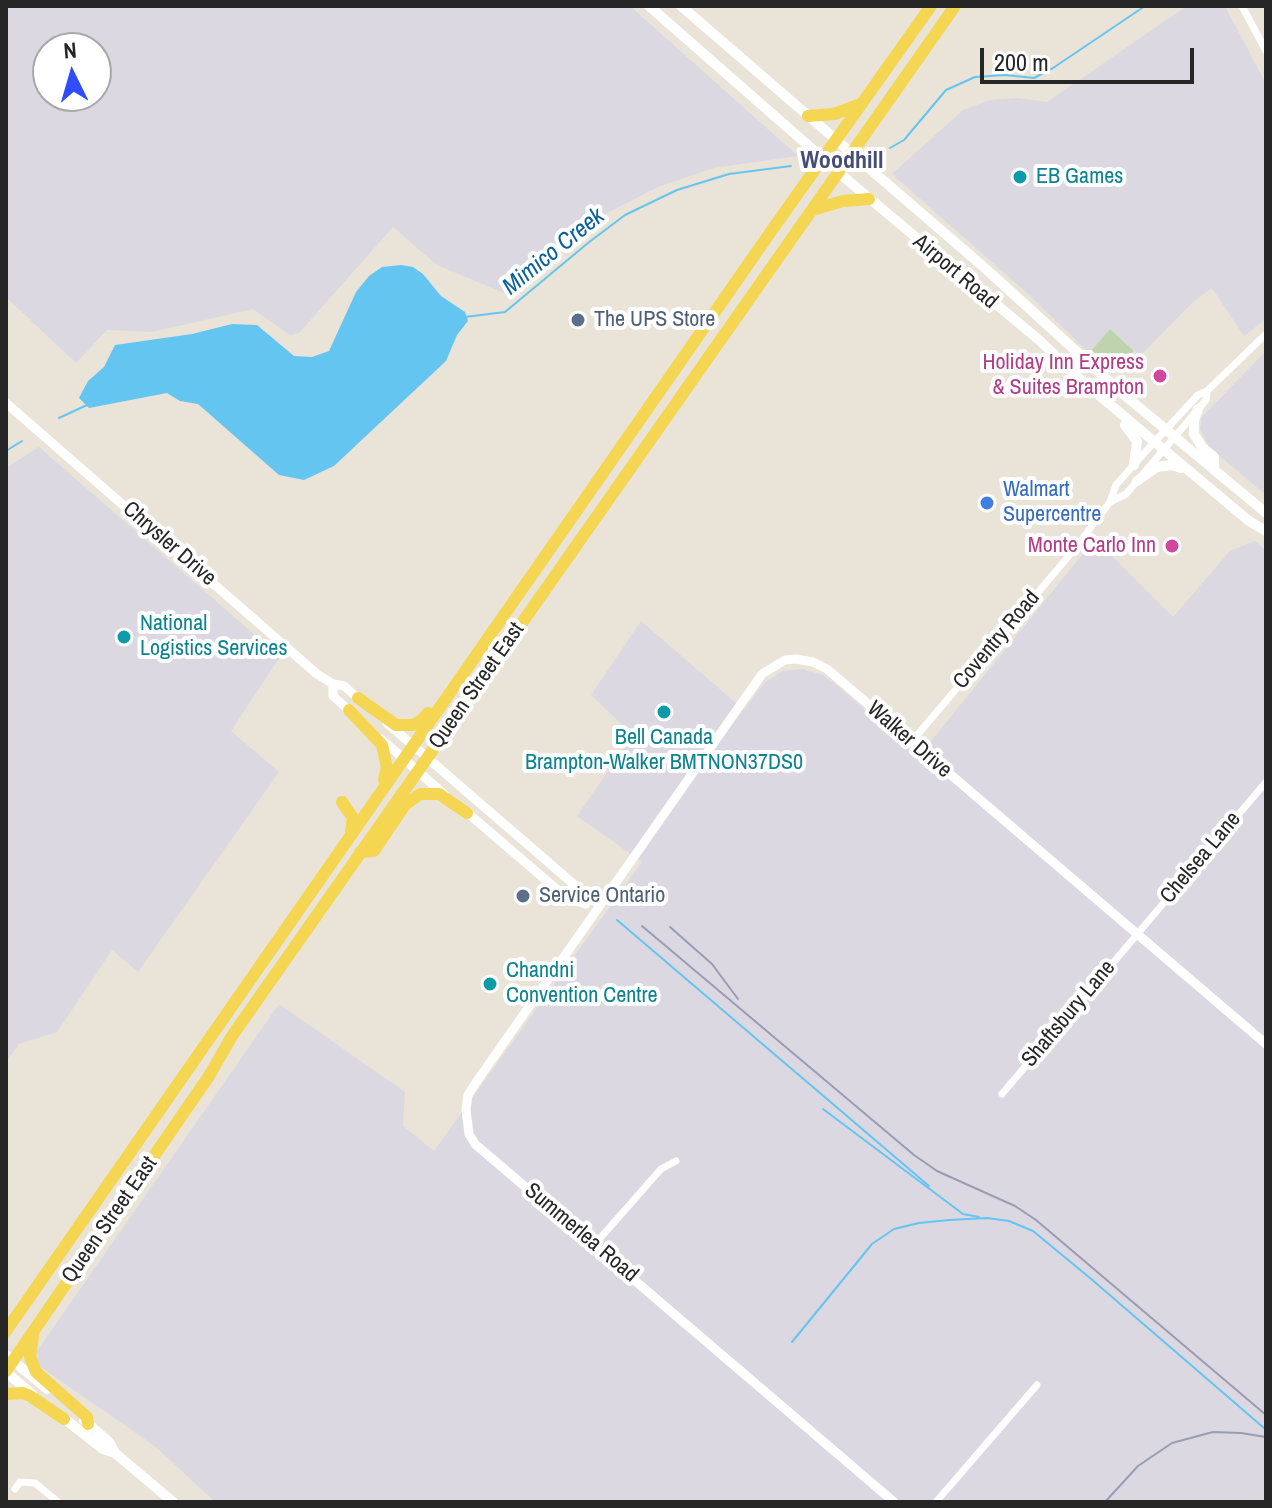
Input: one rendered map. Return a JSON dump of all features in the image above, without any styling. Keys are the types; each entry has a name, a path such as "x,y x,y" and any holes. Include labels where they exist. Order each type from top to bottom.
{"main road":[{"name":"Airport Road","path":"649,6 1113,407 1249,521 1266,531"},
{"name":"Airport Road","path":"681,6 1171,434 1266,513"},
{"name":"Queen Street East","path":"6,1331 931,6"},
{"name":"Queen Street East","path":"8,1365 417,770 955,6"},
{"path":"808,116 834,114 861,104"},
{"path":"812,210 843,201 869,199"},
{"path":"1113,407 1117,418 1137,441 1134,465"},
{"path":"1198,409 1194,434 1214,457 1214,470"},
{"path":"1137,481 1152,468 1167,465 1180,467 1196,476"},
{"path":"358,698 392,724 409,726 422,720 446,688 454,687"},
{"path":"349,710 379,740 385,754 386,775 369,808 342,802 353,818 350,835"},
{"path":"360,852 374,851 410,799 420,794 439,794 467,813"},
{"path":"6,1320 33,1282 41,1281"},
{"path":"50,1306 31,1342 32,1366 87,1417 88,1424"},
{"path":"8,1365 64,1419"},
{"path":"8,1365 88,1424 109,1442 115,1453 173,1502"},
{"path":"6,1394 23,1393 30,1396 103,1449 115,1453"}],"street":[{"path":"1242,6 1266,51"},
{"path":"1171,434 1198,395 1207,391 1266,334"},
{"path":"1171,434 1206,400 1207,391"},
{"name":"Chrysler Drive","path":"6,403 280,643 333,684 344,686 427,757 577,887 585,903"},
{"name":"Coventry Road","path":"913,740 1110,502 1116,485 1155,442 1171,434"},
{"name":"Coventry Road","path":"1110,502 1126,494 1164,450 1171,434"},
{"name":"Walker Drive","path":"595,911 762,674 785,660 813,662 827,669 913,740 945,771 1266,1044"},
{"name":"Chrysler Drive","path":"333,684 333,696 417,770 568,899 585,903"},
{"name":"Chelsea Lane","path":"1136,933 1266,782"},
{"path":"585,903 595,911"},
{"name":"Summerlea Road","path":"595,911 468,1095 469,1134 475,1144 894,1502"},
{"name":"Shaftsbury Lane","path":"1002,1094 1136,933"},
{"path":"595,1244 661,1169 676,1161"},
{"path":"936,1502 1037,1385"},
{"path":"15,1489 20,1482 35,1483 58,1502"}],"shaded area":[{"path":"6,6 630,6 798,156 713,168 658,187 597,218 556,250 509,295 437,265 393,227 299,333 290,335 253,309 152,332 107,330 76,363 6,297"},
{"path":"1187,6 1225,6 1266,84 1266,319 1244,336 1212,288 1193,302 1140,356 1110,329 1089,353 1026,292 892,174 963,110 990,100 1018,98 1047,102"},
{"path":"1266,351 1266,495 1209,447 1200,429 1202,417"},
{"path":"39,447 280,657 231,731 279,772 138,972 112,950 57,1032 19,1044 6,1062 6,468"},
{"path":"1095,539 1173,617 1230,551 1255,541 1266,551 1266,1502 215,1502 156,1447 38,1365 37,1351 279,1004 405,1092 403,1126 434,1151 642,862 577,816 633,735 591,695 641,621 744,710 764,683 783,671 802,669 823,675 839,687 918,757"}],"green space":[{"path":"1110,329 1134,351 1119,366 1113,360 1106,368 1089,353"}],"water":[{"path":"382,267 413,267 423,274 441,296 465,312 468,321 457,335 446,361 334,466 304,480 279,475 198,404 180,401 167,393 89,408 79,398 88,381 104,367 115,345 192,334 232,324 257,325 294,356 312,357 329,351 356,292 369,276"}],"waterway":[{"name":"Mimico Creek","path":"890,148 904,140 946,90 975,77 1005,75 1034,78 1145,6"},
{"name":"Mimico Creek","path":"465,317 505,312 625,215 677,190 729,174 791,166"},
{"name":"Mimico Creek","path":"59,418 87,405"},
{"name":"Mimico Creek","path":"6,451 22,441"},
{"path":"617,920 929,1186"},
{"path":"823,1109 963,1214 979,1217"},
{"path":"792,1342 872,1244 894,1229 949,1220 987,1218 1009,1221 1033,1231 1264,1428"}],"railway":[{"path":"642,926 914,1155 937,1171 1015,1206 1036,1220 1266,1415"},
{"path":"670,927 712,964 738,999"},
{"path":"1105,1502 1138,1466 1172,1443 1213,1432 1266,1437"}],"place":[{"name":"EB Games","path":"1020,177"},
{"name":"The UPS Store","path":"578,320"},
{"name":"Holiday Inn Express & Suites Brampton","path":"1160,376"},
{"name":"Walmart Supercentre","path":"987,503"},
{"name":"Monte Carlo Inn","path":"1172,546"},
{"name":"National Logistics Services","path":"124,637"},
{"name":"Bell Canada Brampton-Walker BMTNON37DS0","path":"664,712"},
{"name":"Service Ontario","path":"523,896"},
{"name":"Chandni Convention Centre","path":"490,984"}],"district":[{"name":"Woodhill","path":"842,162"}]}
